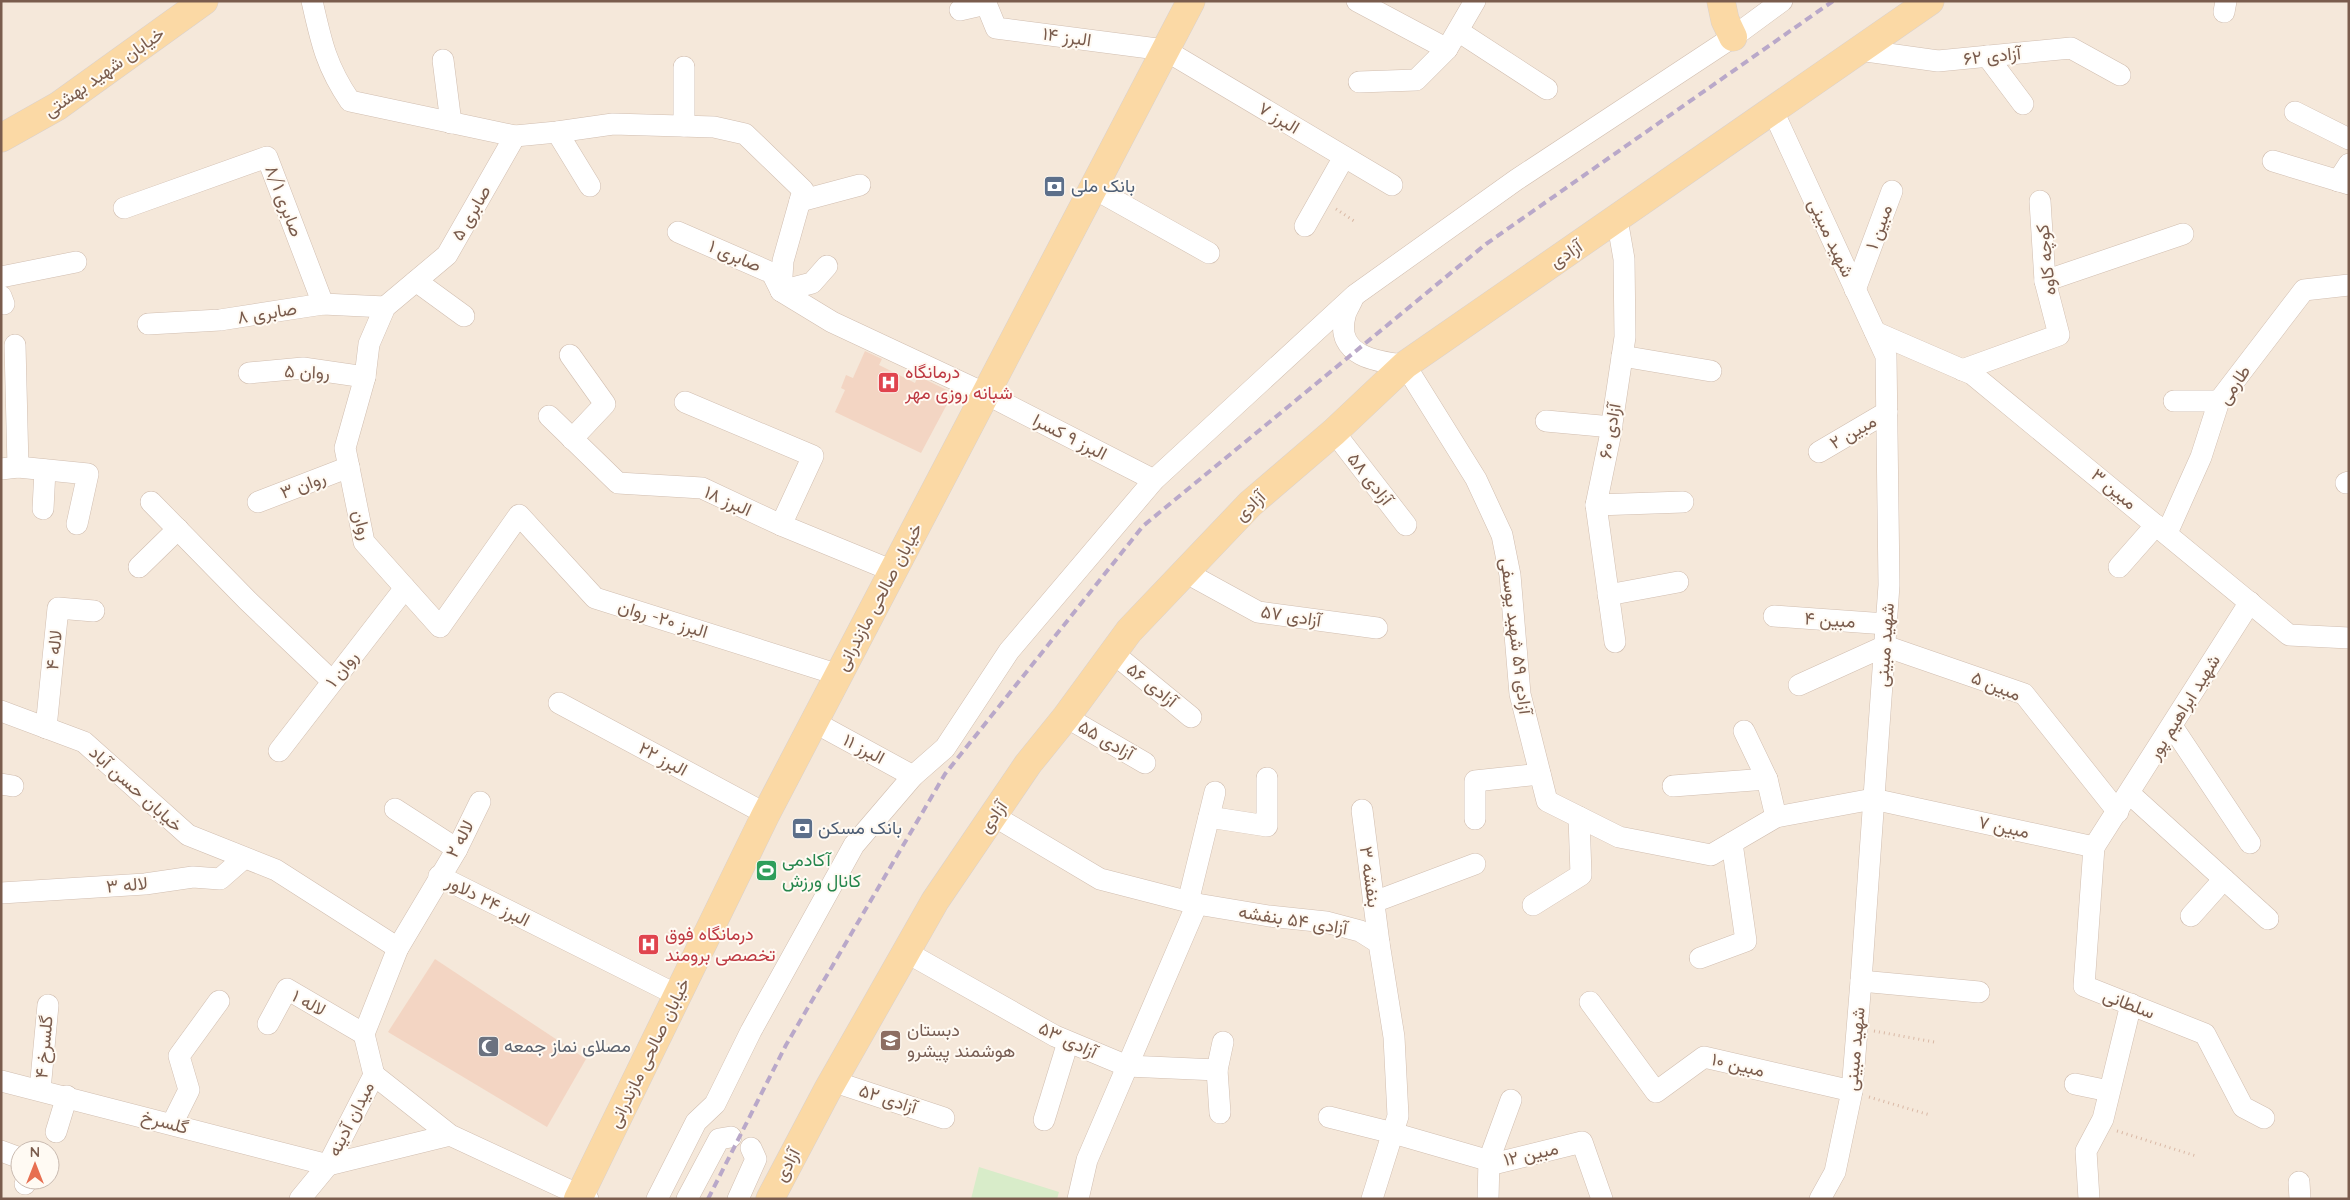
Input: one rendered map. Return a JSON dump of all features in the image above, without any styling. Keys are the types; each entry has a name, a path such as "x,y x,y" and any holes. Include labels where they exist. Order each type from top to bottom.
{"main road":[{"name":"خیابان صالحی مازندرانی","path":"582,1197 677,995 766,814 1191,1"},
{"path":"1721,1 1725,20 1733,37"},
{"name":"آزادی","path":"770,1199 832,1081 935,901 1028,764 1066,717 1129,631 1250,504 1334,432 1405,365 1930,1"},
{"name":"خیابان شهید بهشتی","path":"1,138 58,106 194,5"}],"street":[{"path":"312,1 322,48 335,80 350,101 514,136 613,124 714,126 745,134 804,190 783,260 781,291 812,283 828,266"},
{"path":"1357,1 1447,49"},
{"path":"1359,82 1416,80 1447,49 1475,1"},
{"path":"657,1199 696,1122 715,1104 751,1031 854,845 913,776 945,748 1009,651 1154,480 1355,295 1516,180 1733,37 1782,1"},
{"path":"960,10 986,3"},
{"name":"البرز ۱۴","path":"986,3 995,33 1165,50"},
{"path":"1458,30 1546,89"},
{"name":"آزادی ۶۲","path":"1859,50 1938,61 2071,48 2120,75"},
{"name":"البرز ۷","path":"1165,50 1392,185"},
{"path":"1987,56 2023,104"},
{"path":"443,60 451,123"},
{"path":"684,67 684,126"},
{"name":"شهید مبینی","path":"1772,111 1886,356 1889,585 1861,981 1852,1091 1834,1172 1820,1199"},
{"path":"2296,112 2349,138"},
{"path":"557,132 590,186"},
{"name":"صابری ۵","path":"416,281 447,255 514,136"},
{"name":"صابری ۸/۱","path":"124,208 267,157 323,304"},
{"path":"1305,226 1344,157"},
{"path":"2273,161 2345,176"},
{"path":"800,201 860,185"},
{"path":"1093,188 1209,253"},
{"name":"مبین ۱","path":"1855,290 1892,191"},
{"name":"کوچه کاوه","path":"1962,370 2059,335 2045,281 2040,202"},
{"name":"آزادی ۶۰","path":"1615,642 1596,505 1612,427 1625,337 1624,259 1617,219"},
{"name":"صابری ۱","path":"678,232 772,272 781,291"},
{"path":"2045,281 2183,234"},
{"path":"1,278 76,262"},
{"path":"416,281 464,316"},
{"name":"روان","path":"416,281 385,307 369,344 365,377 345,448 364,542 440,627 519,515"},
{"name":"طارمی","path":"2119,567 2162,529 2202,457 2219,401 2304,290 2349,285"},
{"name":"البرز ۹ کسرا","path":"781,291 832,322 986,394 1154,480"},
{"path":"1355,295 1345,316 1344,333 1354,352 1376,362 1405,365"},
{"name":"صابری ۸","path":"148,324 220,320 323,304 385,307"},
{"name":"مبین ۳","path":"1875,332 1972,374 2289,635 2349,638"},
{"path":"15,345 9,468 88,474 77,524"},
{"path":"570,355 605,404 572,439"},
{"path":"1622,356 1711,371"},
{"name":"آزادی ۵۹ شهید یوسفی","path":"1405,365 1476,479 1502,535 1510,575 1520,694 1547,801 1619,837 1711,855 1776,817"},
{"name":"روان ۵","path":"249,373 303,368 365,377"},
{"path":"2174,401 2219,401"},
{"path":"685,402 813,456 781,525"},
{"name":"مبین ۲","path":"1819,452 1887,412"},
{"name":"البرز ۱۸","path":"549,416 618,483 702,488 781,525 893,571"},
{"path":"1546,421 1612,427"},
{"name":"آزادی ۵۸","path":"1334,432 1406,525"},
{"name":"روان ۳","path":"258,502 349,467"},
{"path":"43,509 45,470"},
{"path":"152,502 248,601 332,681"},
{"path":"1596,505 1683,502"},
{"name":"البرز ۲۰- روان","path":"519,515 595,598 839,675"},
{"path":"139,567 178,529"},
{"name":"آزادی ۵۷","path":"1185,572 1258,612 1376,628"},
{"path":"1608,595 1678,582"},
{"name":"روان ۱","path":"279,751 405,588"},
{"name":"شهید ابراهیم پور","path":"2118,812 2250,602"},
{"name":"لاله ۴","path":"46,728 58,608 94,611"},
{"name":"مبین ۴","path":"1774,616 1886,624"},
{"path":"1799,685 1885,646"},
{"name":"مبین ۵","path":"1885,646 2024,694 2118,812"},
{"name":"آزادی ۵۶","path":"1113,653 1191,717"},
{"name":"البرز ۲۲","path":"559,703 766,814"},
{"name":"خیابان حسن آباد","path":"1,712 84,742 188,835 276,870 398,948"},
{"name":"آزادی ۵۵","path":"1066,717 1146,763"},
{"name":"البرز ۱۱","path":"814,722 913,776"},
{"path":"2172,726 2250,843"},
{"path":"1744,731 1767,779 1776,817 1873,799"},
{"path":"1475,818 1475,781 1540,774"},
{"path":"1209,817 1267,826 1267,778"},
{"path":"1673,786 1767,779"},
{"path":"1078,1199 1087,1160 1193,903 1215,792"},
{"path":"2130,794 2268,919"},
{"name":"مبین ۷","path":"1873,799 2094,847"},
{"name":"لاله ۲","path":"439,876 457,849 480,802"},
{"path":"395,809 457,849"},
{"name":"بنفشه ۳","path":"1362,810 1379,943"},
{"path":"2094,847 2118,812"},
{"name":"آزادی ۵۴ بنفشه","path":"994,816 1100,879 1193,903 1268,916 1326,922 1360,931 1379,943"},
{"path":"1533,905 1581,875 1579,817"},
{"path":"1700,958 1746,941 1732,843"},
{"name":"سلطانی","path":"2094,847 2084,986 2205,1034 2243,1107 2264,1118"},
{"name":"لاله ۳","path":"1,893 145,884 193,877 220,879 244,858"},
{"path":"1374,902 1475,864"},
{"name":"البرز ۲۴ دلاور","path":"364,1034 398,948 439,876 677,995"},
{"path":"2191,916 2224,879"},
{"path":"1372,1199 1398,1116 1394,1037 1379,943"},
{"name":"آزادی ۵۳","path":"906,952 1068,1042 1127,1066 1217,1070"},
{"path":"1861,981 1979,992"},
{"name":"لاله ۱","path":"268,1024 287,989 364,1034"},
{"path":"172,1124 189,1090 179,1056 218,1000"},
{"name":"مبین ۱۰","path":"1590,1002 1656,1092 1704,1057 1852,1091"},
{"path":"2089,1199 2086,1151 2099,1125 2110,1091 2131,1004"},
{"name":"گلسرخ ۴","path":"40,1090 48,1005"},
{"path":"364,1034 374,1075"},
{"path":"1044,1120 1068,1042"},
{"path":"1220,1113 1217,1070 1224,1042"},
{"name":"میدان آدینه","path":"328,1165 374,1075 450,1134"},
{"name":"گلسرخ","path":"1,1081 67,1096 328,1165"},
{"name":"آزادی ۵۲","path":"832,1081 944,1118"},
{"path":"2075,1084 2110,1091"},
{"path":"56,1132 67,1096"},
{"path":"1488,1199 1489,1160 1511,1100"},
{"name":"مبین ۱۲","path":"1329,1117 1497,1163 1582,1142 1602,1199"},
{"path":"450,1134 582,1197"},
{"name":"میدان آدینه","path":"328,1165 450,1134"},
{"path":"687,1199 719,1139 730,1137"},
{"path":"738,1199 756,1159 751,1148"},
{"path":"300,1199 328,1165"}],"path":[{"path":"1857,1028 1934,1042"},
{"path":"1852,1091 1930,1115"},
{"path":"2099,1125 2196,1156"}],"shaded area":[{"path":"1,1 2349,1 2349,1199 1,1199"}],"green space":[{"path":"979,1167 1059,1192 1057,1199 971,1199"}],"building":[{"path":"865,351 882,359 879,365 915,383 918,376 953,393 921,453 835,412 845,390 841,388 846,375 853,378"},
{"name":"مصلای نماز جمعه","path":"435,959 586,1059 547,1127 388,1032"}],"railway":[{"path":"708,1199 786,1045 945,774 1143,526 1486,244 1833,1"}],"place":[{"name":"بانک ملی","path":"1055,186"},
{"name":"درمانگاه شبانه روزی مهر","path":"889,382"},
{"name":"بانک مسکن","path":"802,828"},
{"name":"آکادمی کانال ورزش","path":"766,870"},
{"name":"درمانگاه فوق تخصصی برومند","path":"649,944"},
{"name":"دبستان هوشمند پیشرو","path":"891,1040"},
{"name":"مصلای نماز جمعه","path":"488,1046"}]}
